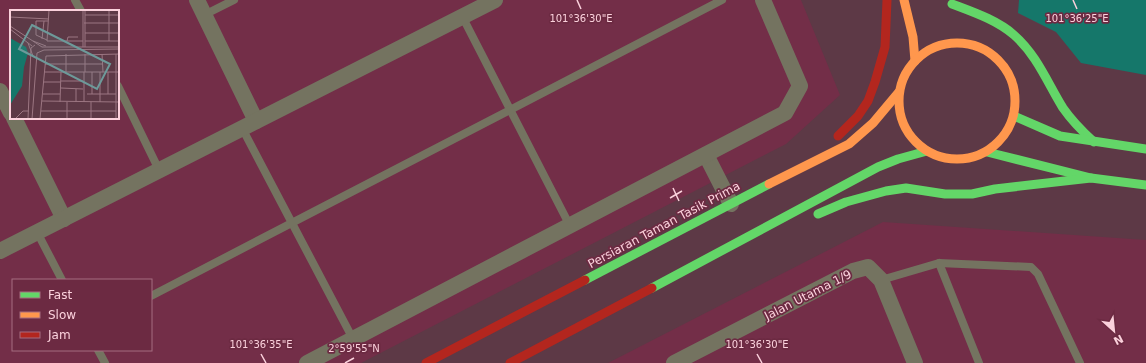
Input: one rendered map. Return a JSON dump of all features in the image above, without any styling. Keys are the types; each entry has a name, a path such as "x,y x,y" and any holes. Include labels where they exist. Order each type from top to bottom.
{"main road":[{"path":"782,178 845,130 858,116 868,101 885,47 887,0"},
{"path":"904,0 913,37 915,61"},
{"path":"951,2 958,16"},
{"path":"951,2 980,15 1013,34 1027,48 1064,110 1075,124 1094,142"},
{"path":"972,35 981,48"},
{"path":"964,43 981,48 995,57 1006,68 1013,83 1016,100 1014,116 1008,130 999,142 987,152 972,158 956,160 941,158 927,151 916,143 907,132 899,106 900,92 905,75 915,61 930,50 946,44 964,43"},
{"name":"Persiaran Taman Tasik Prima","path":"426,363 849,144 873,123 900,92"},
{"path":"1014,116 1060,136 1146,149"},
{"path":"510,363 721,252 878,167 898,159 927,151"},
{"path":"987,152 1044,168 1091,178 1146,185"},
{"path":"809,218 846,202 886,191 906,188 945,194 972,194 995,189 1091,178"},
{"path":"721,252 769,236"}],"street":[{"path":"197,0 256,121"},
{"path":"0,251 495,0"},
{"path":"307,363 785,113 800,86 763,0"},
{"path":"0,91 10,111"},
{"path":"14,119 64,218"},
{"path":"706,155 731,204"},
{"name":"Jalan Utama 1/9","path":"674,363 853,272 868,267 881,280 915,363"}],"lane":[{"path":"75,0 80,10"},
{"path":"204,15 234,0"},
{"path":"152,295 722,0"},
{"path":"462,16 570,226"},
{"path":"119,88 159,170"},
{"path":"242,128 293,222 353,339"},
{"path":"37,232 61,279"},
{"path":"881,280 939,263 1031,267 1038,274 1080,363"},
{"path":"939,263 979,363"},
{"path":"99,351 105,363"}],"shaded area":[{"path":"0,0 801,0 840,95 786,144 361,363 0,363"},
{"path":"1019,0 1146,0 1146,75 1081,63 1056,32 1018,13"},
{"path":"883,222 1146,240 1146,363 608,363"}],"traffic: fast":[{"path":"952,4 976,13 1000,25 1014,35 1036,61 1066,113 1094,142"},
{"path":"1014,116 1060,136 1146,149"},
{"path":"652,288 878,167 898,159 927,151"},
{"path":"987,152 1091,178 1146,185"},
{"path":"818,214 846,202 886,191 906,188 945,194 972,194 995,189 1091,178"},
{"path":"585,280 769,184"}],"traffic: slow":[{"path":"904,0 913,37 915,61"},
{"path":"957,43 979,47 998,60 1011,79 1015,101 1011,123 998,142 979,155 957,159 935,155 916,142 903,123 899,101 903,79 916,60 935,47 957,43"},
{"path":"769,184 849,144 873,123 899,92"}],"traffic: jam":[{"path":"838,136 858,116 868,101 875,82 885,47 887,0"},
{"path":"426,363 585,280"},
{"path":"510,363 652,288"}]}
